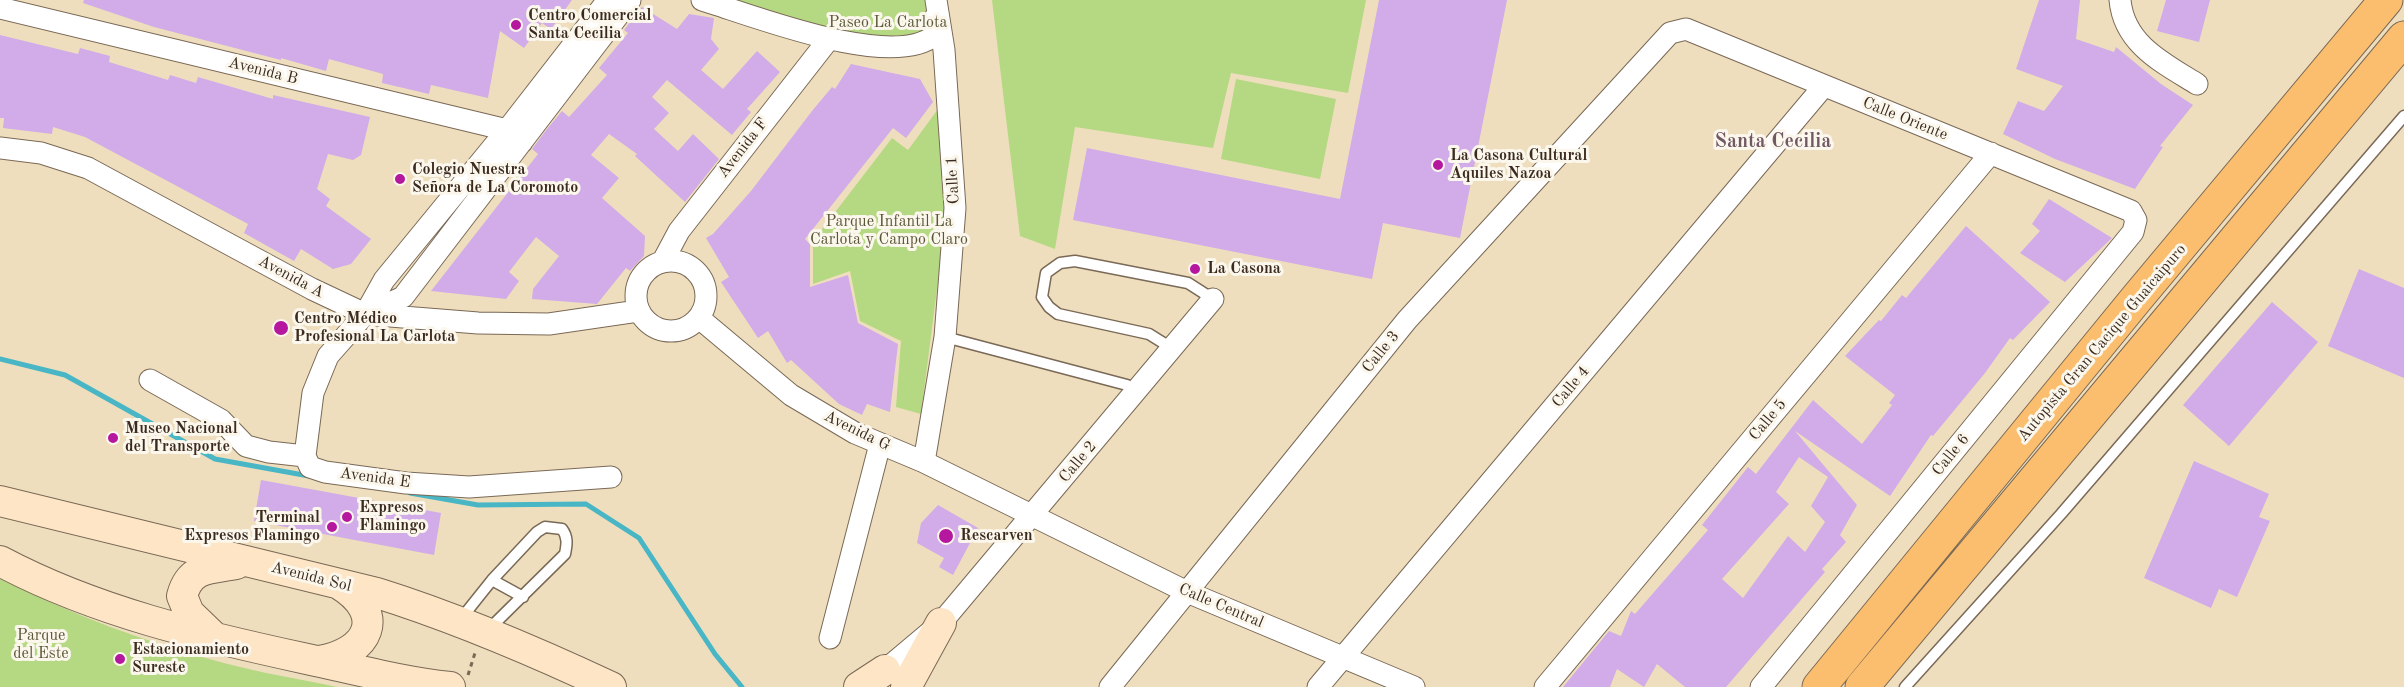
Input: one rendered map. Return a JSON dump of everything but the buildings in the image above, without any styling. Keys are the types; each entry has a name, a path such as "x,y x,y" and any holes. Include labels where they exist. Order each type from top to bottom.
{"highway":[{"name":"Autopista Gran Cacique Guaicaipuro","path":"1819,687 2137,298 2386,0"},
{"path":"1862,687 2404,39"}],"main road":[{"name":"Avenida Sol","path":"0,501 339,584 418,606 473,635 610,687"},
{"path":"0,561 102,605 152,623 218,640 319,661 451,685"},
{"path":"218,640 198,623 184,606 182,596 185,586 189,578 198,572 245,562"},
{"path":"319,661 336,658 355,649 365,632 366,611 361,600 339,584"},
{"path":"859,687 888,681 941,623"}],"street":[{"path":"150,380 220,420 246,446 269,452 305,456 313,393 324,365 344,336 365,314 403,297 608,0"},
{"path":"515,136 630,0"},
{"path":"702,0 829,39 891,48 922,45 935,35 935,1"},
{"path":"2120,0 2121,10 2135,42 2197,84"},
{"name":"Calle 1","path":"924,462 945,337 955,194 944,50 935,1"},
{"name":"Avenida B","path":"0,8 515,136"},
{"name":"Calle Oriente","path":"1670,33 1686,29 1823,87 2131,211 2136,220"},
{"name":"Calle 3","path":"1110,687 1407,320 1670,33"},
{"name":"Avenida F","path":"663,261 679,231 829,39"},
{"name":"Calle 4","path":"1318,687 1823,87"},
{"name":"Avenida A","path":"0,148 41,153 88,168 312,290 365,314 478,323 549,324 638,311"},
{"name":"Calle 5","path":"1545,687 1991,153"},
{"name":"Calle 6","path":"1761,687 2133,232 2136,220"},
{"path":"663,261 684,263 700,276 706,297 699,318 689,327 676,331 663,331 648,324 638,311 636,290 639,280 653,265 663,261"},
{"name":"Calle 2","path":"941,623 1213,299"},
{"name":"Avenida G","path":"699,318 791,395 855,433 924,462 1032,517"},
{"path":"831,638 880,444"},
{"name":"Avenida E","path":"305,456 310,467 325,472 434,485 469,487 611,477"},
{"name":"Calle Central","path":"1032,517 1187,592 1414,687"}],"lane":[{"path":"1905,687 2061,514 2404,116"},
{"path":"1173,348 1149,334 1058,314 1042,297 1046,273 1060,263 1075,261 1188,283 1213,299"},
{"path":"945,337 1126,385 1137,392"},
{"path":"544,527 562,529 566,534 565,554 523,597 473,635 492,580 537,532 544,527"},
{"path":"492,580 523,597"}],"path":[{"path":"451,685 473,635"}],"green space":[{"name":"Paseo La Carlota","path":"702,0 932,0 935,35 911,47"},
{"path":"992,0 1366,0 1348,93 1231,73 1213,148 1075,127 1055,249 1020,236"},
{"path":"1236,79 1336,99 1320,179 1221,159"},
{"name":"Parque Infantil La Carlota y Campo Claro","path":"941,105 948,203 921,414 896,407 901,341 860,321 850,271 813,284 813,241 892,138 908,150"},
{"name":"Parque del Este","path":"0,579 82,616 166,646 238,667 337,687 0,687"}],"waterway":[{"path":"0,359 65,375 215,459 309,476"},
{"path":"410,493 478,505 586,504 639,538 715,654 742,687"}],"place":[{"name":"Centro Comercial Santa Cecilia","path":"516,25"},
{"name":"La Casona Cultural Aquiles Nazoa","path":"1438,165"},
{"name":"Colegio Nuestra Señora de La Coromoto","path":"400,179"},
{"name":"La Casona","path":"1195,269"},
{"name":"Centro Médico Profesional La Carlota","path":"281,328"},
{"name":"Museo Nacional del Transporte","path":"113,438"},
{"name":"Expresos Flamingo","path":"347,517"},
{"name":"Terminal Expresos Flamingo","path":"332,527"},
{"name":"Rescarven","path":"946,536"},
{"name":"Estacionamiento Sureste","path":"120,659"}],"district":[{"name":"Santa Cecilia","path":"1773,142"}]}
